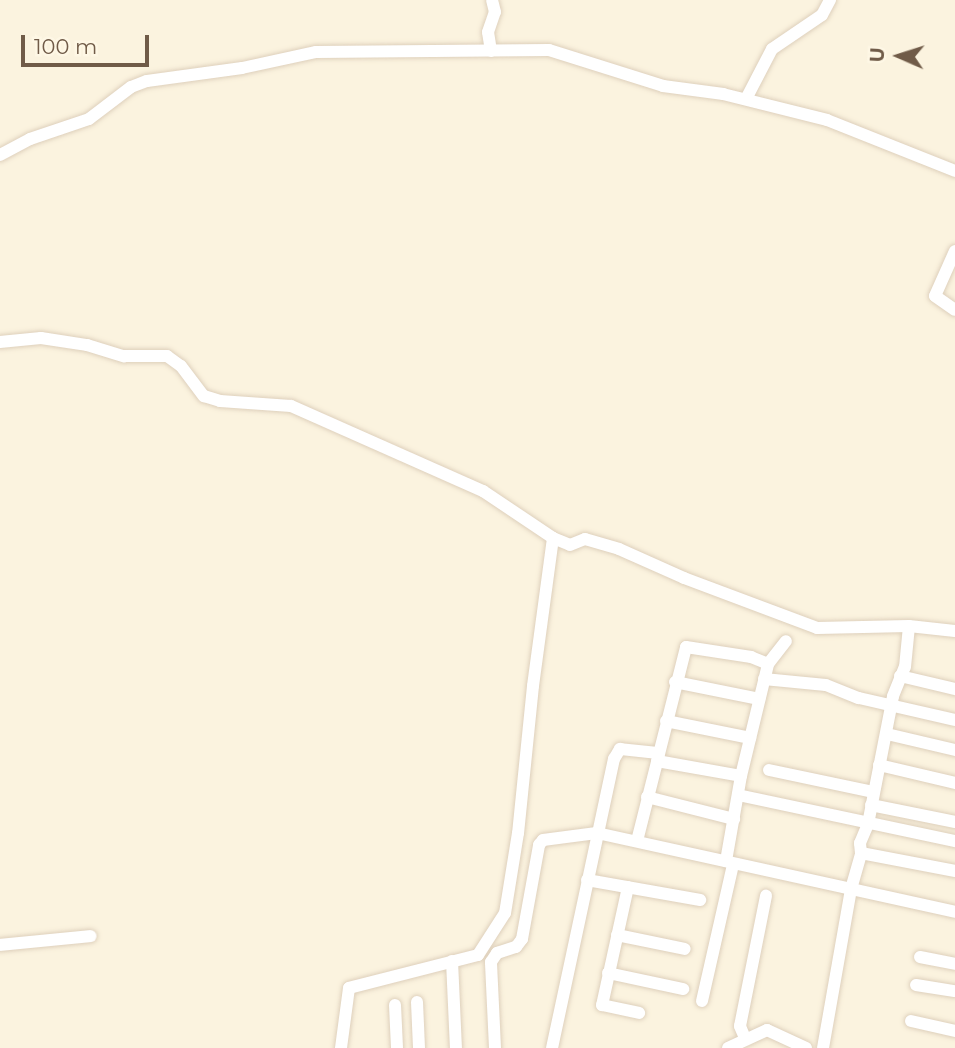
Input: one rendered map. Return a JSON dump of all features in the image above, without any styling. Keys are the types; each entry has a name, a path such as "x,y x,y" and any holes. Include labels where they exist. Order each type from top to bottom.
{"street":[{"path":"491,51 488,33 495,12 492,0"},
{"path":"746,99 772,48 822,15 831,0"},
{"path":"0,155 30,139 89,119 131,87 147,81 242,68 316,52 549,50 663,86 746,99 827,120 955,171"},
{"path":"955,251 935,296 955,310"},
{"path":"0,342 41,338 87,345 124,356 167,356 181,366 204,396 220,401 291,406 484,491 554,538 570,545 584,539 619,549 684,578 817,628 909,625 955,631"},
{"path":"341,1048 349,988 478,955 507,907 554,538"},
{"path":"823,1048 851,889 861,853 861,837 868,824 892,701 905,667 909,625"},
{"path":"702,1001 730,863 741,776 768,664 786,641"},
{"path":"637,841 686,647 751,657 768,664"},
{"path":"900,676 955,689"},
{"path":"764,679 826,685 955,720"},
{"path":"676,682 759,699"},
{"path":"666,721 750,738"},
{"path":"887,734 955,750"},
{"path":"552,1048 597,834 618,750 741,776"},
{"path":"880,765 955,783"},
{"path":"769,770 955,822"},
{"path":"738,795 955,841"},
{"path":"647,797 734,819"},
{"path":"495,1048 491,962 497,953 516,947 522,939 539,845 543,840 597,834 955,912"},
{"path":"861,853 955,871"},
{"path":"587,880 700,900"},
{"path":"628,887 602,1005 639,1013"},
{"path":"744,1038 740,1026 766,896"},
{"path":"617,935 685,949"},
{"path":"0,945 91,936"},
{"path":"920,957 955,964"},
{"path":"452,961 456,1048"},
{"path":"608,973 682,989"},
{"path":"916,985 955,991"},
{"path":"416,1002 419,1048"},
{"path":"395,1005 397,1048"},
{"path":"911,1021 955,1031"},
{"path":"728,1048 744,1038 767,1030 806,1048"}]}
